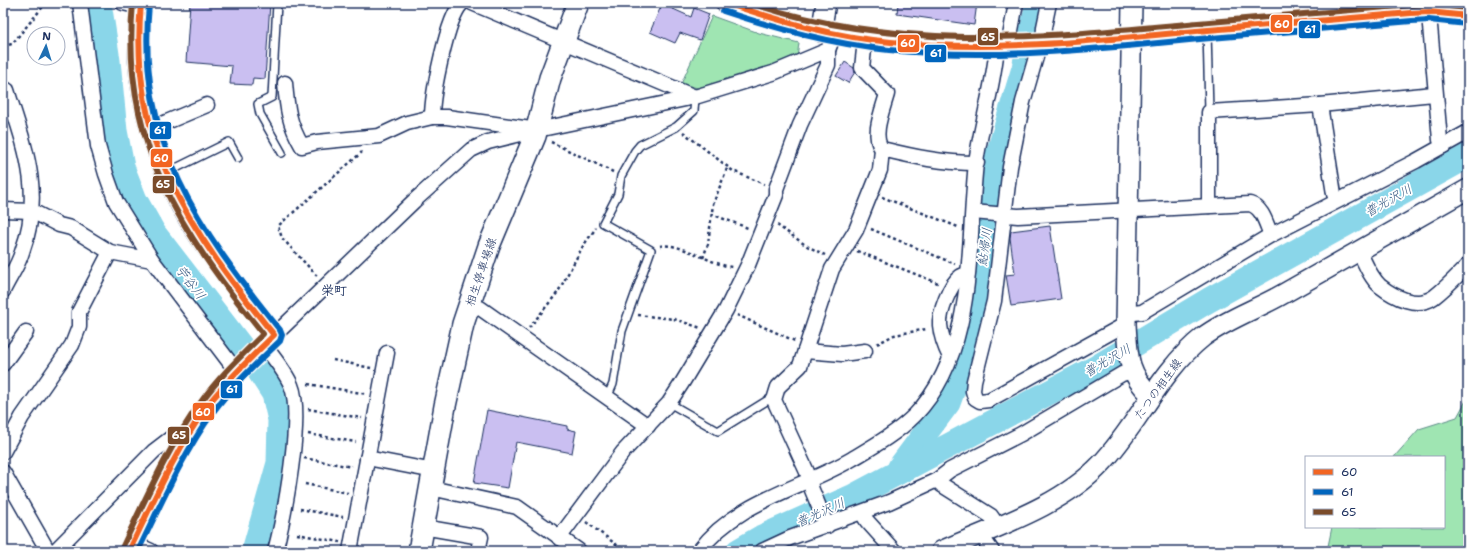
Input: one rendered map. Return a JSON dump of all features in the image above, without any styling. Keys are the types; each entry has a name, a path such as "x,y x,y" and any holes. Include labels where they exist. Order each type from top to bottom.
{"main road":[{"name":"相生停車場線","path":"419,551 455,358 469,304 489,246 536,133 550,78 562,42 578,3"}],"street":[{"path":"80,3 98,146 116,202 152,260 239,370"},
{"path":"432,117 434,89 451,23 455,10 462,3"},
{"path":"472,3 695,97"},
{"path":"728,3 828,39 865,40 932,46 1023,45 1131,37 1428,8 1468,16"},
{"path":"559,538 623,452 669,403 726,310 748,265 776,195 776,189 800,125 828,65 826,3"},
{"path":"1016,3 1010,36 1036,57 1017,128 1001,215 994,301 974,381 973,391 975,398 980,401 990,400 1126,322 1271,235 1468,132"},
{"path":"699,551 718,531 742,512 763,501 811,485 900,429 915,415 929,398 942,377 957,335 964,270 976,212 976,163 1023,45 1044,27 1049,3"},
{"path":"1132,3 1126,322 1131,367 1139,384 1151,395"},
{"path":"135,4 139,63 145,108 150,129 166,173 175,193 201,238 291,386 295,409 292,456 286,504 275,551"},
{"path":"1428,8 1434,94 1440,140 1443,146"},
{"path":"151,551 131,547 166,475 207,408 239,370 266,343 414,201 471,150 488,142 536,133 695,97 773,73 828,39"},
{"path":"865,40 862,68 887,94 877,136 878,144 882,149 923,159 976,163"},
{"path":"285,83 292,129 302,146 317,142 380,136 407,123 432,117 453,117 536,133"},
{"path":"3,88 7,90 24,143 33,185 30,226 22,254 3,291"},
{"path":"1209,206 1209,112 1320,105 1434,94"},
{"path":"150,129 207,105"},
{"path":"1320,105 1334,194 1337,200"},
{"path":"826,523 774,400 778,387 800,366 832,269 858,223 880,170 882,149"},
{"name":"たつの相生線","path":"941,551 1049,503 1083,481 1116,446 1151,395 1178,360 1204,337 1224,323 1267,303 1468,189"},
{"path":"976,212 1018,216 1250,204 1256,206 1260,210 1271,235"},
{"path":"3,210 32,211 59,225 71,228 110,252 152,260"},
{"path":"1359,251 1370,272 1380,285 1402,299 1418,303 1433,298 1468,265"},
{"path":"3,452 22,417 72,345 79,327 79,312 110,252"},
{"path":"950,357 942,339 940,323 942,311 952,288 964,270"},
{"path":"469,304 480,308 648,426"},
{"path":"3,364 26,332"},
{"path":"805,348 842,354 865,351"},
{"path":"351,547 387,353"},
{"path":"762,551 826,523 862,513 937,480 950,470 1021,434 1122,374 1131,367"},
{"path":"56,551 154,451 171,438 188,438"},
{"path":"367,457 517,507 579,551"},
{"path":"3,472 48,551"},
{"path":"937,480 942,485 991,516 998,526"},
{"path":"862,513 867,521 894,551"},
{"path":"423,527 481,537 478,551"},
{"path":"980,534 992,551"}],"lane":[{"path":"277,3 272,97 258,104 260,114 282,153"},
{"path":"1207,30 1209,112"},
{"path":"607,398 613,384 622,331 650,250 603,223 618,194 621,176 635,151 640,146 676,126 694,111 695,97"},
{"path":"166,173 229,142 238,158"},
{"path":"669,403 718,431 768,400 774,400"}],"path":[{"path":"3,46 12,44 46,3"},
{"path":"676,126 728,166 776,189"},
{"path":"536,133 621,176"},
{"path":"325,286 282,238 278,226 380,136"},
{"path":"703,258 708,244 713,204 728,166"},
{"path":"871,192 962,229"},
{"path":"711,214 761,233"},
{"path":"767,218 807,246 837,261"},
{"path":"521,338 558,292 583,246 598,226 603,223"},
{"path":"858,223 964,270"},
{"path":"650,250 656,246 664,245 676,247 719,265 742,268 748,265"},
{"path":"846,246 952,288"},
{"path":"726,310 805,348"},
{"path":"627,314 674,319 696,326 712,334"},
{"path":"865,351 894,335 923,330 940,323"},
{"path":"332,360 384,370"},
{"path":"308,384 379,396"},
{"path":"307,409 374,420"},
{"path":"306,434 367,457"},
{"path":"292,456 367,457"},
{"path":"305,484 360,495"},
{"path":"300,509 356,520"},
{"path":"576,515 625,551"},
{"path":"297,534 351,547"}],"green space":[{"path":"712,16 759,33 799,43 797,58 761,73 698,88 681,84"},
{"path":"1468,397 1468,551 1327,551 1332,528 1445,528 1445,456 1395,456 1419,429 1457,417"}],"building":[{"path":"190,3 270,3 265,79 253,78 252,85 230,84 232,66 186,62"},
{"path":"898,3 977,3 974,25 897,14"},
{"path":"662,4 691,17 694,8 709,14 700,40 680,33 675,43 650,32"},
{"path":"845,62 854,68 855,72 848,83 836,76"},
{"path":"1050,226 1061,299 1011,306 1006,275 1015,274 1010,238 1011,231"},
{"path":"487,410 567,426 567,429 576,431 572,453 516,442 508,488 474,483"}],"waterway":[{"name":"苧谷川","path":"99,3 108,61 115,131 122,167 135,200 153,232 256,366 274,394 280,420 279,463 254,551"},
{"name":"鮎帰川","path":"900,467 948,403 963,362 976,303 996,161 1024,68 1038,3"},
{"name":"普光沢川","path":"738,551 762,537 852,497 1097,367 1209,300 1468,156"}],"transit line":[{"name":"65","path":"122,548 158,473 189,419 215,384 263,334 206,258 182,221 162,182 147,142 136,99 131,53 133,3"},
{"name":"60","path":"129,551 165,477 195,423 207,406 239,369 274,335 216,259 192,221 171,182 155,142 144,99 140,53 141,3"},
{"name":"60","path":"726,3 787,22 870,40 929,45 967,46 1006,46 1082,42 1411,13 1429,12 1468,16"},
{"name":"65","path":"751,3 807,19 862,29 918,35 973,37 1085,33 1411,5 1429,4 1468,8"},
{"name":"61","path":"138,551 172,480 202,428 228,393 280,341 282,335 280,330 223,255 199,218 179,180 163,141 152,99 148,53 149,4"},
{"name":"61","path":"723,11 785,30 847,44 889,50 964,54 1002,54 1077,50 1412,21 1429,20 1467,24"}],"district":[{"name":"栄町","path":"334,290"}]}
